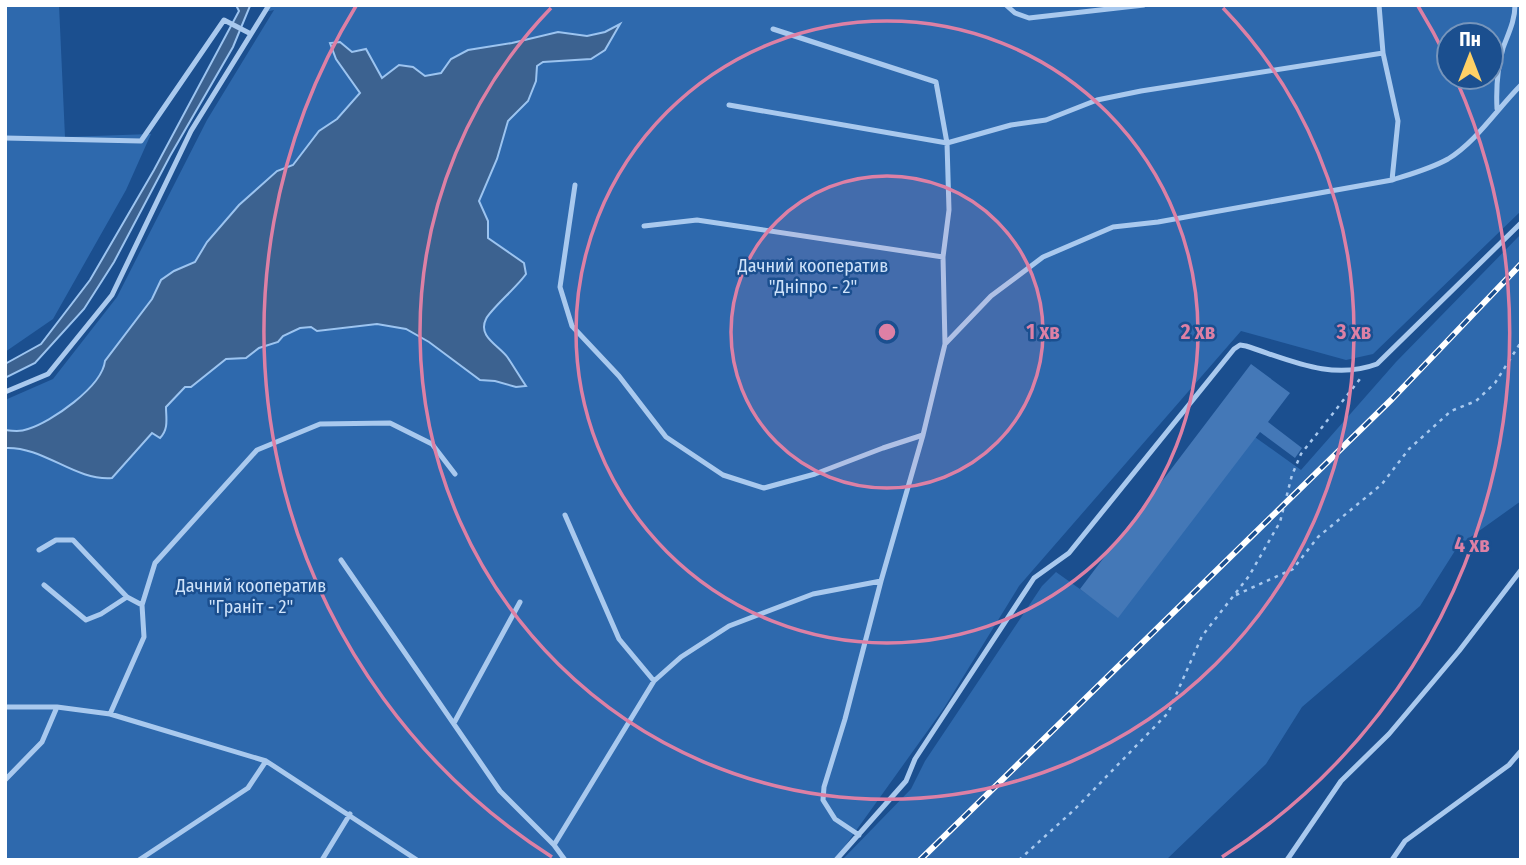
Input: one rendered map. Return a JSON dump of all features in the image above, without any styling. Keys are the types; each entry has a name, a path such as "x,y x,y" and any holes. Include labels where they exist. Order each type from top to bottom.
{"lane":[{"path":"5,393 48,374 112,295 191,131 269,5"},
{"path":"1006,5 1015,13 1029,18 1144,5"},
{"path":"1379,5 1383,53 1398,121 1392,180"},
{"path":"1497,109 1497,75 1514,20 1515,5"},
{"path":"5,138 141,141 224,20 251,34"},
{"path":"773,29 936,82 947,143 950,210 943,257 945,344 923,435 824,787 823,800 835,819 859,835"},
{"path":"729,105 947,143 1011,125 1046,120 1097,100 1383,53"},
{"path":"945,344 991,296 1043,257 1112,227 1158,222 1392,180 1427,169 1450,158 1471,140 1521,85"},
{"path":"575,185 560,287 572,326 619,376 666,437 723,475 764,488 815,474 883,447 923,435"},
{"path":"645,226 697,220 943,257"},
{"path":"836,860 906,781 915,759 1034,578 1069,553 1234,349 1240,345 1246,346 1325,370 1359,370 1377,364 1521,223"},
{"path":"110,714 144,637 142,605 155,563 257,450 320,424 390,423 432,444 455,474"},
{"path":"565,515 619,639 654,681"},
{"path":"39,550 56,540 73,540 127,597 142,605"},
{"path":"341,560 500,791 554,845 565,860"},
{"path":"1287,860 1340,781 1389,734 1459,651 1521,570"},
{"path":"554,845 654,681 681,657 729,626 813,594 881,581"},
{"path":"44,585 86,620 101,614 127,597"},
{"path":"454,723 520,602"},
{"path":"5,707 57,707 110,714 266,761 417,860"},
{"path":"5,780 42,742 57,707"},
{"path":"1392,860 1405,841 1508,765 1521,751"},
{"path":"139,860 248,788 266,761"},
{"path":"322,860 350,814"}],"path":[{"path":"1233,597 1293,569 1318,537 1382,484 1409,449 1451,411 1476,401 1495,383 1521,342"},
{"path":"1019,860 1075,809 1168,713 1202,636 1249,576 1280,522 1292,475 1301,454 1356,382 1377,364"}],"green space":[{"path":"5,5 59,5 65,137 151,134 126,190 53,319 5,352"},
{"path":"269,5 1521,5 1521,211 1373,354 1346,360 1241,331 1019,586 944,708 835,860 5,860 5,400 53,379 117,297 207,120 274,10 265,12"},
{"path":"1521,234 1521,501 1458,546 1420,606 1302,707 1266,764 1166,860 842,860 911,789 925,761 1042,586 1056,572 1115,614 1252,435 1301,470 1396,362"}],"shaded area":[{"path":"236,5 250,6 233,47 170,156 114,262 84,309 35,363 5,378 5,364 41,344 90,280 154,170 239,11"},
{"path":"620,24 605,50 591,59 543,62 537,66 536,81 528,101 508,121 497,159 479,201 488,221 488,238 524,263 526,274 489,315 484,325 487,336 508,358 526,386 516,387 480,380 429,342 406,329 377,324 317,331 311,327 300,328 283,336 278,342 259,348 246,358 226,359 191,387 185,387 166,407 163,435 160,438 152,433 112,478 85,474 33,452 5,448 5,430 22,431 38,425 74,402 95,382 105,361 152,299 161,280 195,262 207,242 239,205 277,171 293,165 319,131 337,119 360,93 336,59 330,43 340,42 352,52 366,49 382,78 399,65 413,67 425,76 441,73 451,59 468,50 558,32 587,36 605,32"}],"building":[{"path":"1251,364 1290,393 1268,422 1302,448 1295,458 1260,432 1118,618 1080,589"}],"railway":[{"path":"920,860 1392,399 1521,264"}],"park label":[{"name":"Дачний кооператив \"Дніпро - 2\"","path":"813,276"},
{"name":"Дачний кооператив \"Граніт - 2\"","path":"251,596"}]}
